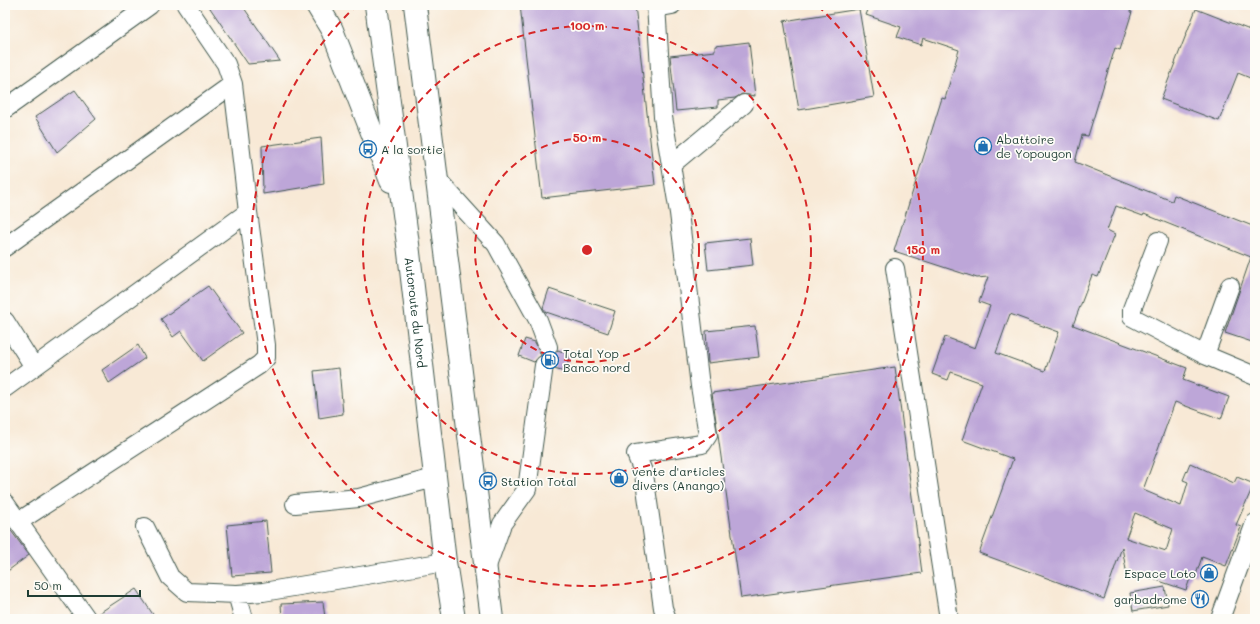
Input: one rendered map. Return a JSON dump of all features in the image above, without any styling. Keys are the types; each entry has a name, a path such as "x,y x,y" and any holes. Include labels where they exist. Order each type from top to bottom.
{"highway":[{"path":"317,5 332,30 396,194 408,244"},
{"name":"Autoroute du Nord","path":"376,5 408,244 444,562 454,619"},
{"path":"415,5 492,619"}],"street":[{"path":"5,109 150,5"},
{"path":"18,522 259,365 266,358 266,345 233,84 226,64 186,5"},
{"path":"661,6 663,117 679,213 700,386 708,435 702,444 636,454 644,474 663,608 667,619"},
{"path":"5,247 233,84"},
{"path":"671,165 744,104"},
{"path":"436,178 496,244 538,320 548,347"},
{"path":"5,388 248,212"},
{"path":"1158,241 1132,309 1132,317 1205,355 1255,376"},
{"path":"895,268 949,619"},
{"path":"1205,355 1230,286"},
{"path":"5,321 34,367"},
{"path":"486,568 502,524 527,489 544,365"},
{"path":"295,504 359,498 434,478"},
{"path":"5,503 87,619"},
{"path":"1220,619 1255,523"},
{"path":"145,527 170,577 187,592 237,594 341,580 444,562"},
{"path":"237,594 244,619"}],"building":[{"path":"208,5 242,5 280,61 248,64"},
{"path":"520,5 635,5 655,185 542,198"},
{"path":"870,5 1132,5 1130,12 1132,12 1120,50 1115,48 1088,136 1082,135 1075,162 1172,201 1174,195 1255,227 1255,343 1225,333 1251,257 1144,214 1143,216 1116,206 1107,230 1115,234 1098,277 1092,275 1073,325 1187,368 1183,380 1229,397 1221,419 1175,402 1143,490 1181,506 1188,482 1183,480 1190,463 1234,483 1237,477 1254,484 1236,525 1241,527 1226,566 1202,557 1196,575 1192,573 1186,590 1126,570 1122,547 1104,599 979,553 1013,459 962,440 982,383 951,372 948,380 932,374 945,337 975,348 990,306 979,302 988,277 977,278 894,251 942,98 945,99 959,50 923,38 921,45 897,37 901,27 866,15","holes":["1010,314 1059,332 1045,371 996,353","1135,513 1173,529 1166,551 1126,538"]},
{"path":"859,9 874,97 799,110 784,21"},
{"path":"1196,9 1255,32 1255,80 1238,73 1219,121 1161,99"},
{"path":"749,42 755,96 742,94 735,98 718,100 718,107 676,111 670,56 715,51 715,46"},
{"path":"75,90 96,119 57,152 35,117"},
{"path":"321,138 324,184 263,194 262,146"},
{"path":"750,238 753,265 708,270 705,243"},
{"path":"208,286 242,333 203,361 181,331 173,337 161,319"},
{"path":"549,289 615,311 608,333 546,312 543,308"},
{"path":"755,326 759,357 708,363 706,331"},
{"path":"525,339 535,342 541,355 534,362 519,356"},
{"path":"138,345 145,358 109,383 102,370"},
{"path":"558,350 570,355 565,372 554,369 554,361 551,357"},
{"path":"895,367 922,573 741,598 712,393"},
{"path":"339,368 343,414 319,418 314,371"},
{"path":"266,521 271,573 232,576 227,525"},
{"path":"9,528 29,555 5,573 5,532"},
{"path":"1165,587 1168,605 1133,611 1130,593"},
{"path":"136,589 156,619 97,619 96,615"},
{"path":"323,602 325,618 282,619 281,604"}],"place":[{"name":"Abattoire de Yopougon","path":"983,146"},
{"name":"A la sortie","path":"368,149"},
{"name":"Total Yop Banco nord","path":"550,360"},
{"name":"vente d'articles divers (Anango)","path":"619,478"},
{"name":"Station Total","path":"488,481"},
{"name":"Espace Loto","path":"1209,573"},
{"name":"garbadrome","path":"1200,599"}]}
